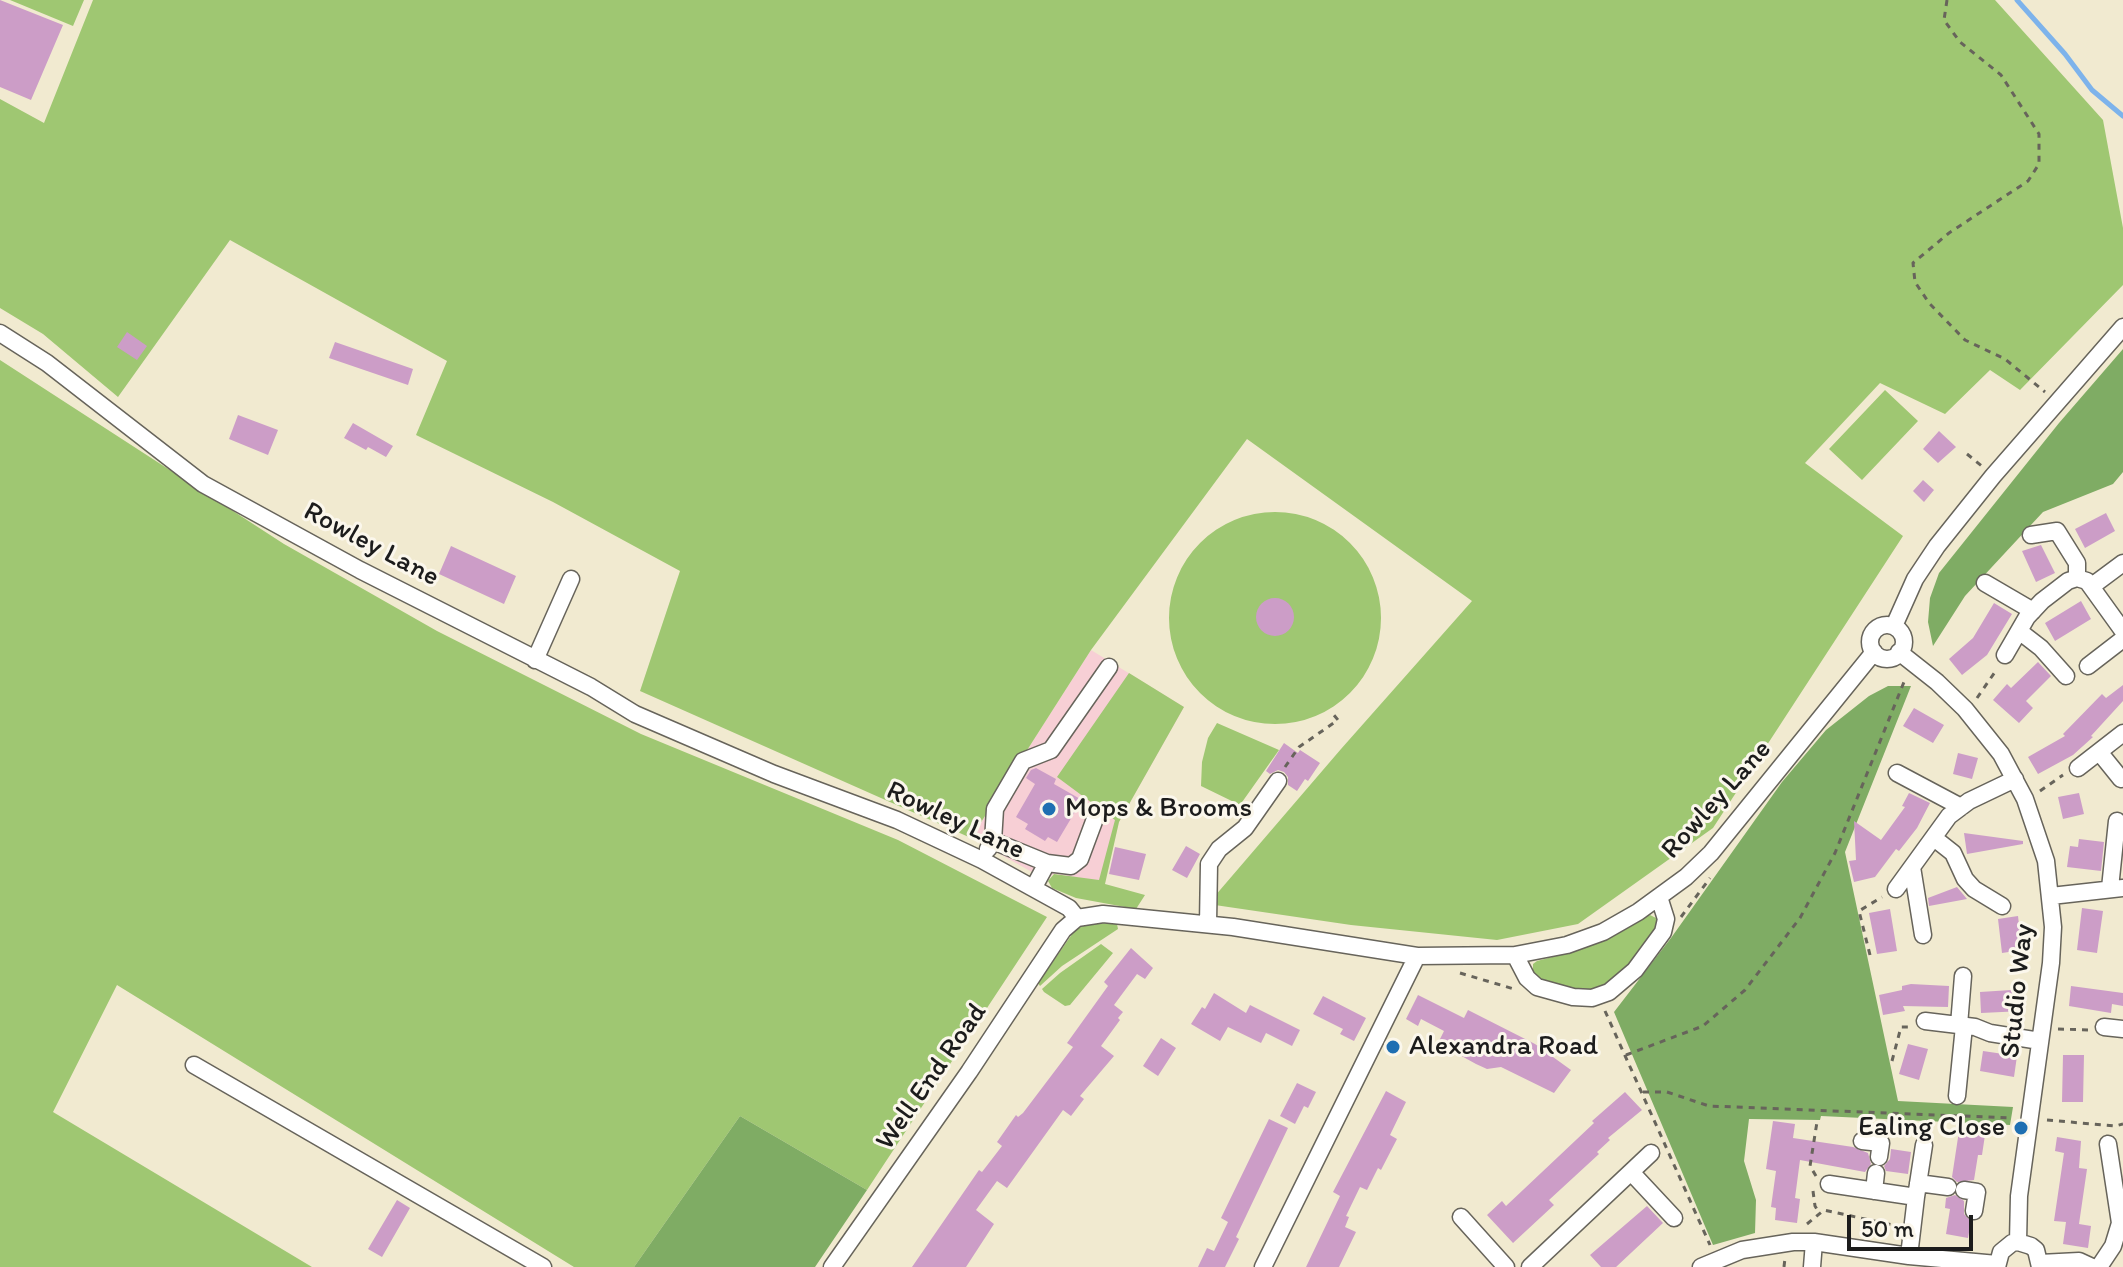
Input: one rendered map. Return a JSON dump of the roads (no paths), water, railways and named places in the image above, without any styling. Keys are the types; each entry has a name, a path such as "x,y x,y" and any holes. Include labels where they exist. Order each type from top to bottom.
{"street":[{"path":"1894,626 1915,579 1937,546 2123,327"},
{"name":"Rowley Lane","path":"0,333 47,363 203,484 360,570 591,687 635,714 774,774 897,820 982,860 1069,908 1077,918 1103,914 1208,924 1417,956 1515,955 1567,945 1603,932 1659,897 1711,853 1874,652"},
{"path":"2031,535 2057,531 2077,563 2084,582 2123,631"},
{"path":"2005,655 2033,611 2068,581 2084,582 2123,563"},
{"path":"535,660 571,579"},
{"path":"1985,583 2033,611"},
{"path":"1883,625 1894,626 1903,638 1899,652 1887,658 1874,652 1870,642 1873,631 1883,625"},
{"path":"2019,631 2041,648 2066,676"},
{"path":"2088,666 2123,639"},
{"name":"Studio Way","path":"1899,652 1965,709 1993,744 2025,799 2043,851 2051,896 2051,963 2028,1119 2019,1196 2018,1242"},
{"path":"982,860 993,841 995,809 1023,761 1051,750 1109,667"},
{"path":"2078,768 2123,733"},
{"path":"2100,753 2121,779"},
{"path":"1897,773 1961,807"},
{"path":"1896,889 1949,816 2015,779"},
{"path":"1208,924 1209,864 1219,849 1245,828 1278,781"},
{"path":"993,841 1047,863 1071,866 1080,859 1096,816"},
{"path":"2051,896 2116,888 2117,821"},
{"path":"1934,838 1953,853 1965,879 1974,889 2002,906"},
{"path":"1034,887 1047,863"},
{"path":"1912,867 1923,935"},
{"path":"1515,955 1527,978 1537,987 1573,997 1592,998 1609,992 1635,970 1663,932 1666,919 1659,897"},
{"name":"Well End Road","path":"832,1267 969,1072 1063,930 1077,918"},
{"path":"1263,1267 1417,956"},
{"path":"1957,1096 1963,976"},
{"path":"1925,1021 1961,1025 1990,1033 2041,1035"},
{"path":"2104,1027 2123,1029"},
{"path":"194,1065 543,1267"},
{"path":"1862,1141 1881,1143 1876,1174"},
{"path":"2099,1267 2113,1246 2120,1223 2108,1144"},
{"path":"1909,1256 1924,1145"},
{"path":"1535,1266 1651,1153"},
{"path":"1631,1172 1674,1218"},
{"path":"1829,1184 1876,1174 1917,1190 1956,1188 1977,1192 1974,1211"},
{"path":"1461,1217 1506,1267"},
{"path":"1812,1267 1814,1242"},
{"path":"1701,1267 1742,1250 1814,1242 1997,1266 2001,1252 2018,1242 2036,1250 2040,1265 2079,1261 2092,1267"}],"waterway":[{"path":"2017,0 2092,90 2123,116"}],"place":[{"name":"Mops & Brooms","path":"1049,809"},
{"name":"Alexandra Road","path":"1393,1047"},
{"name":"Ealing Close","path":"2021,1128"}]}
